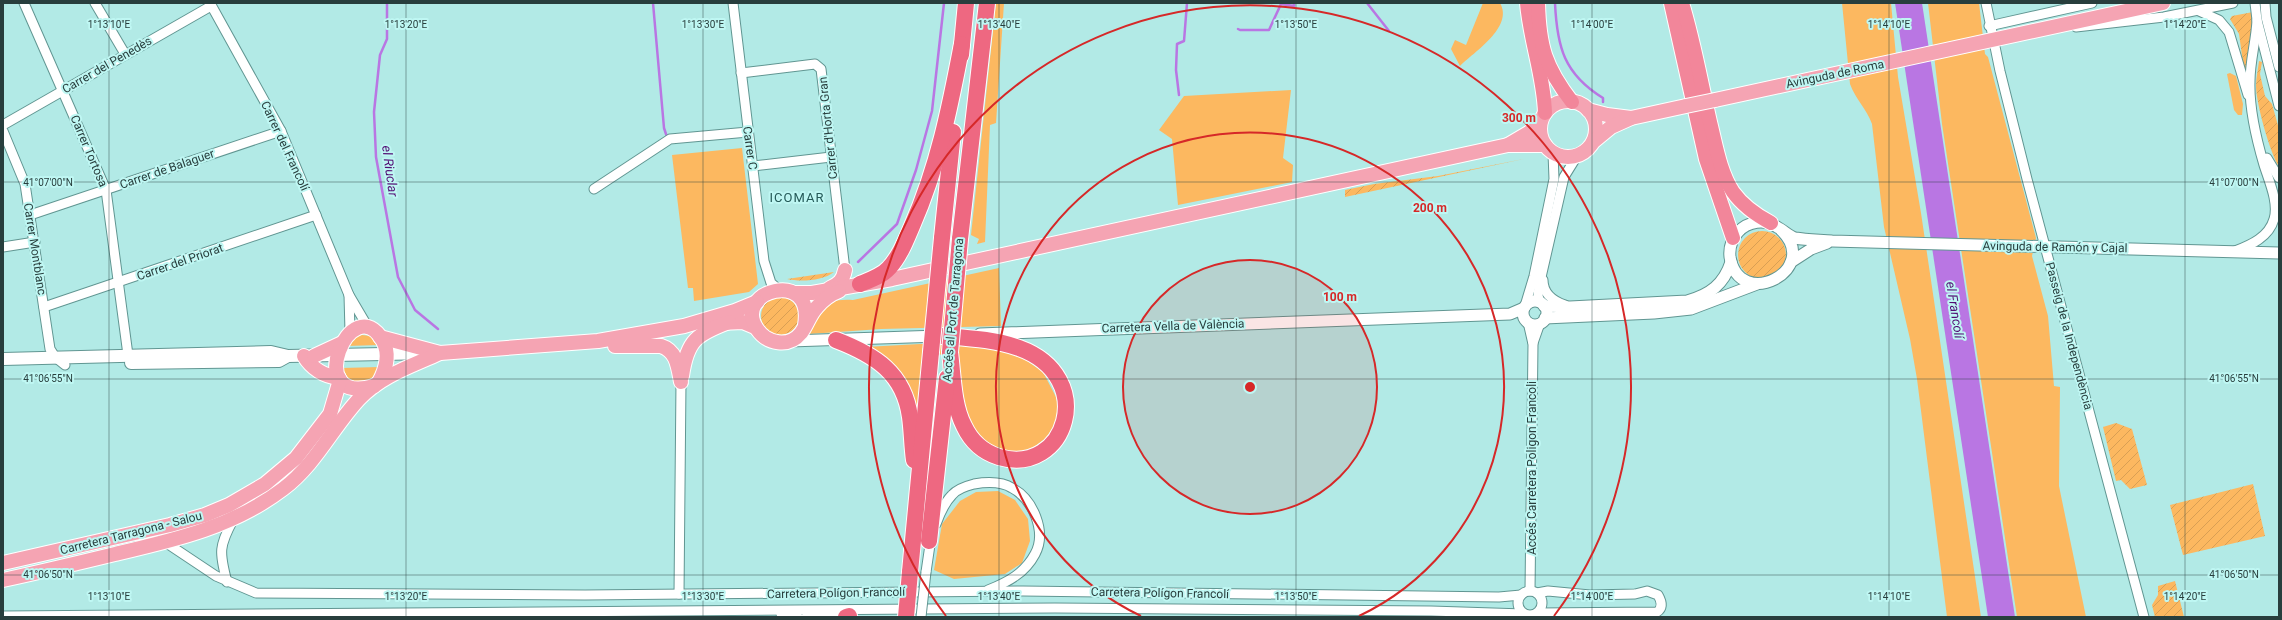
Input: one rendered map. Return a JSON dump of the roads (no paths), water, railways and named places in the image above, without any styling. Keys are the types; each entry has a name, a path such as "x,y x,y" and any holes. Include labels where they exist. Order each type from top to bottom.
{"highway":[{"name":"Accés al Port de Tarragona","path":"906,617 918,572 918,489 966,3"},
{"name":"Accés al Port de Tarragona","path":"929,541 950,352 960,239 987,3"},
{"path":"1527,3 1536,60 1545,94 1543,120"},
{"path":"1538,3 1545,57 1550,71 1572,102"},
{"path":"1671,3 1706,159 1733,238"},
{"path":"1682,3 1716,148 1725,176 1734,193 1753,214 1776,226"},
{"path":"854,285 878,276 888,269 897,258 922,204 942,143 962,44"},
{"path":"942,336 992,340 1032,353 1047,364 1059,379 1067,401 1067,415 1056,438 1047,448 1034,455 1020,459 1005,459 991,455 979,448 964,426 960,415 950,352"},
{"path":"836,340 877,360 888,368 903,392 910,418 918,489"}],"main road":[{"name":"Avinguda de Roma","path":"1594,141 1611,127 1631,118 2163,3"},
{"path":"755,327 753,318 757,302 762,295 778,289 795,293 825,290 892,279 1508,145 1549,149 1567,157 1577,156 1587,150 1594,141 1596,127 1588,110 1572,102 1556,104 1543,120 1508,145"},
{"name":"Avinguda de Roma","path":"1588,110 1608,115 1631,118"},
{"path":"1543,120 1541,136 1549,149"},
{"path":"825,290 839,284 844,277 845,270"},
{"path":"684,326 743,322 755,327 767,340 776,343 788,341 801,333 817,306 832,294 854,285"},
{"path":"795,293 805,307 807,316 805,325"},
{"path":"3,359 271,352 288,356 309,356 343,344 386,355 569,344 631,337 684,326 735,311 757,302"},
{"path":"681,382 687,350 694,339 704,332 729,322"},
{"path":"336,378 343,344 357,328 369,328 380,337 440,352"},
{"path":"377,384 384,373 386,355 380,337"},
{"path":"569,344 668,348 674,353 681,382"},
{"path":"309,356 310,365 336,378 344,385 354,388 365,388 377,384 399,370 440,352"},
{"path":"3,367 279,361 288,356"},
{"name":"Carretera Tarragona - Salou","path":"3,563 205,515 229,505 264,484 296,458 330,414 336,397 336,378"},
{"name":"Carretera Tarragona - Salou","path":"3,580 165,542 210,529 233,520 262,503 302,473 323,448 351,408 377,384"}],"street":[{"name":"Carrer Tortosa","path":"24,3 106,190 117,283 128,355"},
{"path":"95,3 125,54"},
{"name":"Carrer C","path":"733,3 764,262 771,283 778,289"},
{"name":"Passeig de la Independència","path":"1986,3 1989,26 2042,247 2144,617"},
{"path":"1989,26 2092,3"},
{"name":"Avinguda de Roma","path":"2039,30 2107,25 2199,11 2233,3"},
{"path":"2255,3 2257,20 2279,106"},
{"path":"2265,3 2268,23 2279,67"},
{"name":"Carrer del Penedès","path":"3,125 211,4"},
{"name":"Carrer del Francolí","path":"211,4 281,131 349,295 369,328"},
{"path":"2199,11 2219,20 2228,32 2250,102 2273,196 2274,219 2261,238 2234,252"},
{"path":"2250,102 2250,80 2256,44 2257,20"},
{"path":"2268,23 2279,37"},
{"name":"Carrer d'Horta Gran","path":"741,73 819,65 821,69 845,270"},
{"name":"Carrer Montblanc","path":"3,131 25,184 50,349 55,358"},
{"name":"Carrer de Balaguer","path":"30,215 281,131"},
{"path":"594,190 670,139 748,132"},
{"path":"2258,139 2271,167 2279,178"},
{"path":"1525,314 1554,179 1549,149"},
{"path":"1543,321 1547,312 1538,296 1544,266 1564,177 1577,156"},
{"path":"753,166 831,157"},
{"name":"Carrer del Priorat","path":"44,307 316,215"},
{"path":"1757,284 1740,276 1731,262 1730,252 1733,238 1740,229 1750,224 1759,222 1776,226 1790,243 1791,262"},
{"name":"Avinguda de Ramón y Cajal","path":"1776,226 1794,238 1849,242 2279,253"},
{"path":"1525,314 1533,324 1543,321 1691,309 1757,284 1767,283 1777,279 1785,273 1791,262 1811,249 1832,241"},
{"path":"3,247 34,242"},
{"path":"1525,314 1533,301 1542,304 1570,307 1687,301 1701,298 1722,282 1731,262"},
{"path":"1544,266 1543,286 1547,295 1556,302 1570,307"},
{"name":"Carrer del Francolí","path":"343,344 349,295"},
{"name":"Carretera Vella de València","path":"788,341 820,338 836,340 1082,329 1525,314"},
{"name":"Accés Carretera Poligon Francoli","path":"1525,314 1533,344 1534,592"},
{"name":"Accés Carretera Poligon Francoli","path":"1533,344 1543,321"},
{"path":"55,358 65,365"},
{"path":"678,594 681,382"},
{"path":"929,541 943,506 953,493 967,486 985,482 997,483 1012,488 1025,498 1032,507 1036,517 1040,541 1036,552 1031,562 1012,580 984,592"},
{"path":"227,582 223,565 222,541 233,520"},
{"path":"123,535 165,542"},
{"name":"Accés al Port de Tarragona","path":"921,617 918,572 929,541"},
{"name":"Carretera Polígon Francolí","path":"165,542 227,582 256,593 341,595 984,592 1499,597 1521,595"},
{"path":"1548,591 1597,595 1635,594 1647,591 1658,595 1662,604 1660,610 1657,612 1524,614 1518,605 1521,595 1534,592 1548,591"},
{"path":"1534,592 1542,603 1538,613"},
{"path":"806,617 847,616 883,609"},
{"name":"Carretera Polígon Francolí","path":"3,616 883,609 1171,613 1431,611 1524,614"},
{"path":"762,610 798,617"}],"water":[{"name":"el Francolí","path":"1895,3 1922,3 2015,617 1988,617"}],"waterway":[{"name":"el Riuclar","path":"387,3 387,39 380,55 374,112 376,157 398,277 415,310 438,329"},
{"path":"653,3 664,128 667,137"},
{"path":"858,262 897,224 916,170 932,111 944,3"},
{"path":"1179,95 1176,70 1177,44 1184,41 1187,3"},
{"path":"1238,29 1269,30 1281,4 1294,6 1294,3"},
{"path":"1367,3 1389,31"},
{"path":"1555,3 1558,33 1565,58 1579,79 1603,98 1603,102"}],"district":[{"name":"ICOMAR","path":"797,197"}]}
